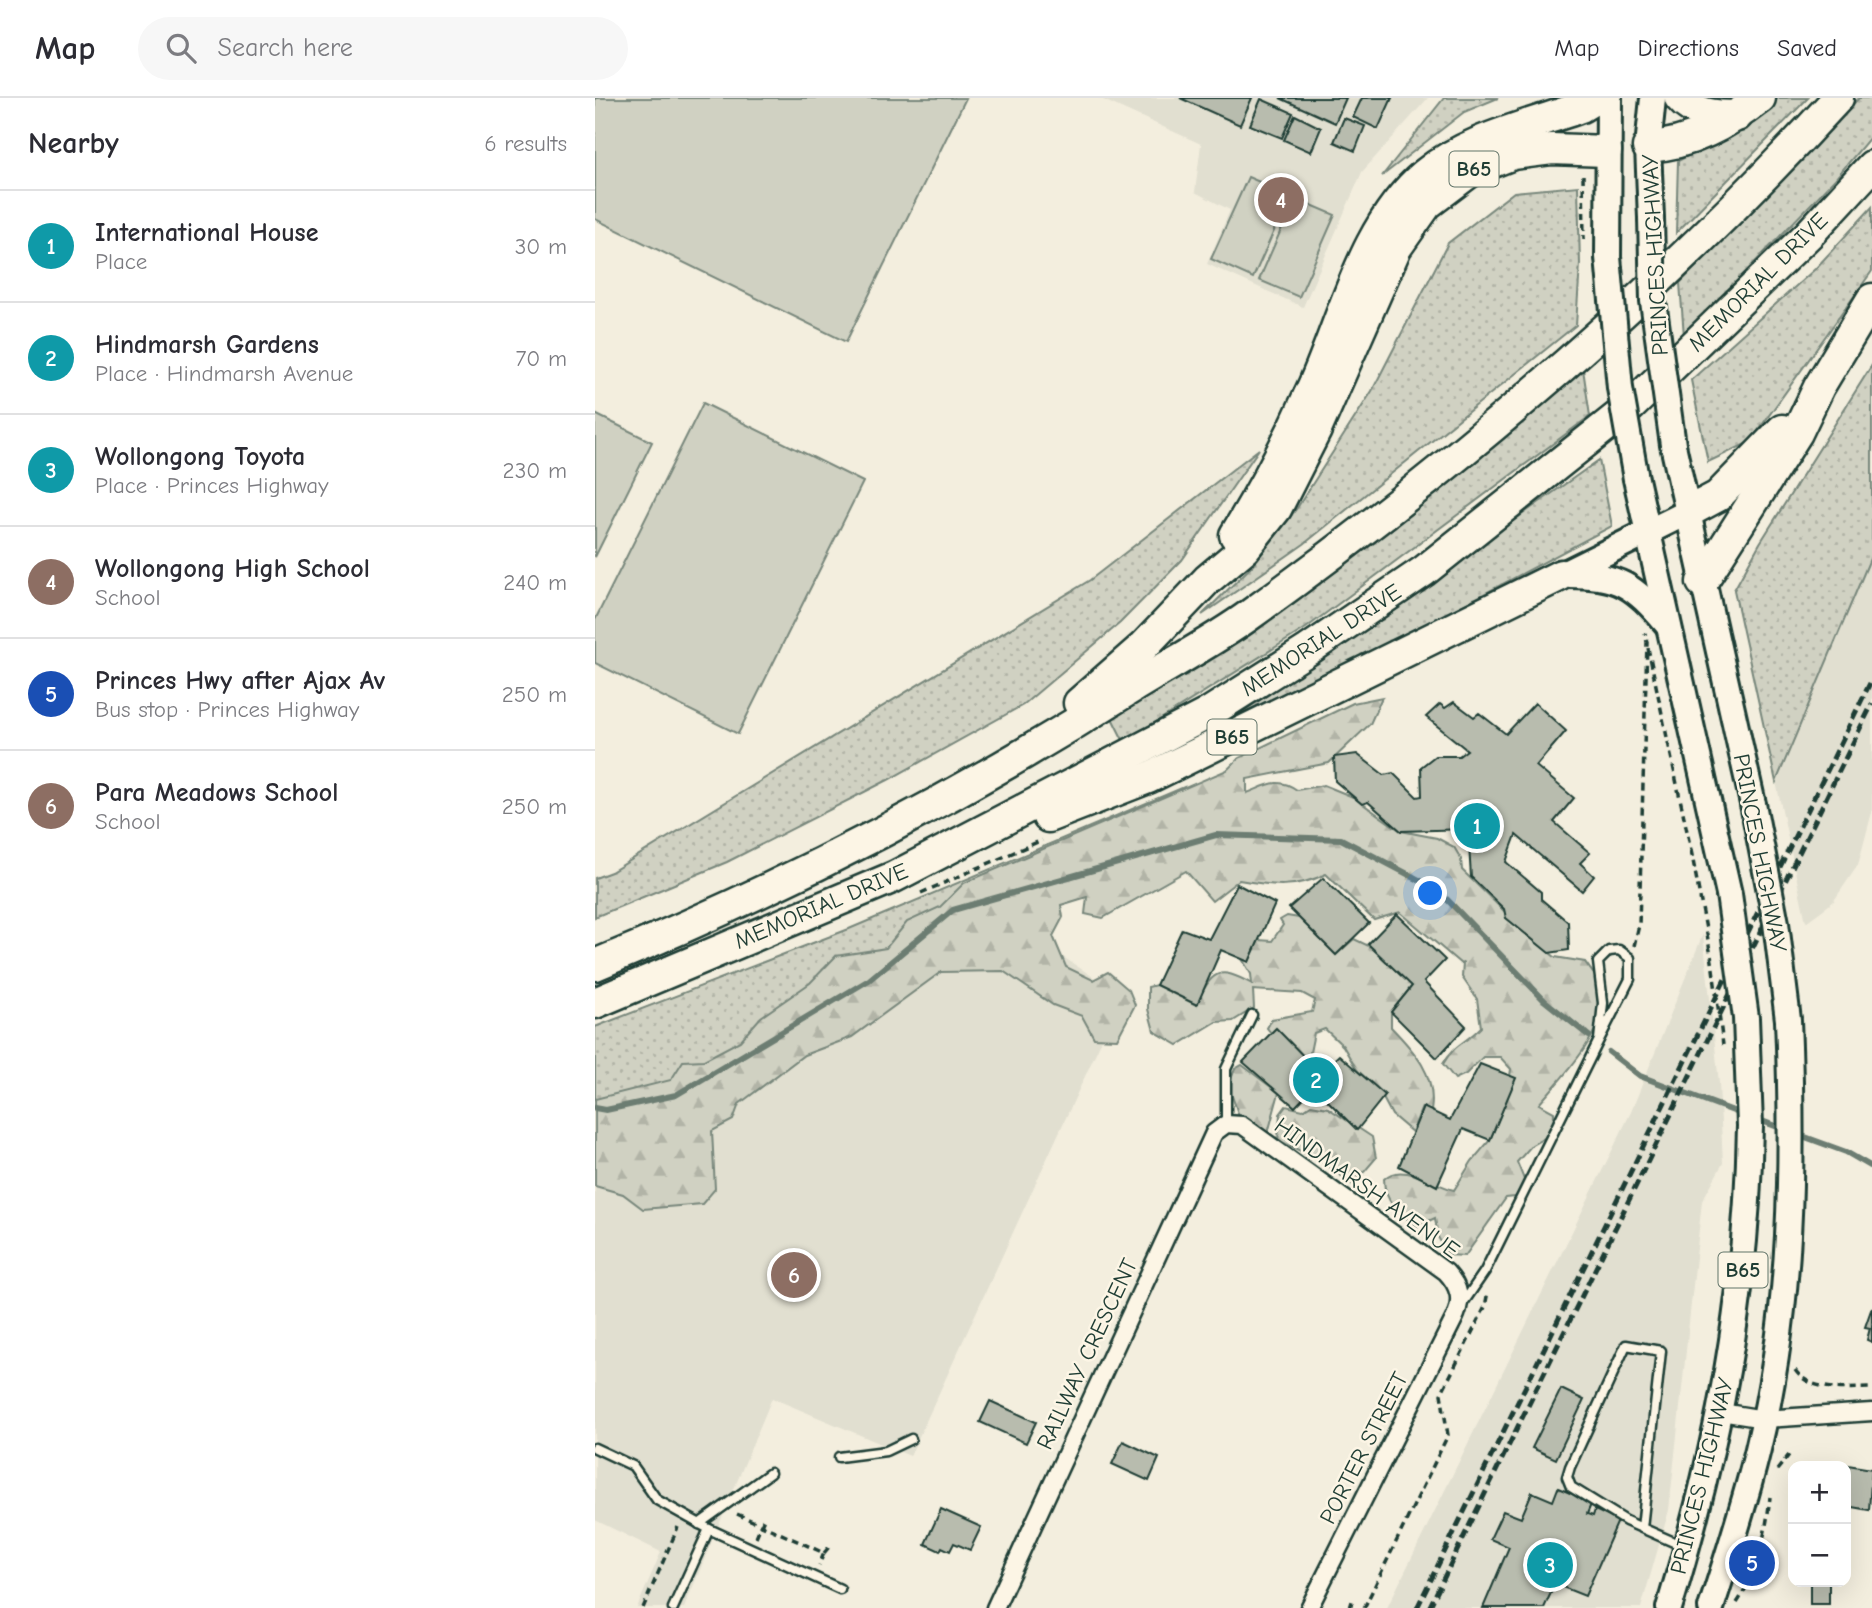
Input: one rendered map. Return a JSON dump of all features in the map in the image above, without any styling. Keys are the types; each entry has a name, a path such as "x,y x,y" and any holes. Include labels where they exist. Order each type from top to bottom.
{"highway":[{"path":"1207,580 1268,481 1314,383 1370,250 1401,199 1424,175 1455,154 1499,135 1581,107 1596,98"},
{"path":"1680,98 1696,110 1709,115 1748,107"},
{"name":"MEMORIAL DRIVE","path":"595,965 779,884 970,787 1248,617 1522,405 1606,331 1691,250 1837,98"},
{"name":"B65","path":"1648,148 1672,145 1717,129 1748,107"},
{"name":"B65","path":"970,787 1101,686 1207,580 1245,548 1288,490 1386,268 1415,217 1455,181 1491,161 1532,150 1594,150"},
{"name":"MEMORIAL DRIVE","path":"595,1003 894,877 1207,714 1424,571 1631,405 1809,234 1872,166"},
{"name":"B65","path":"1702,582 1797,433 1819,387 1872,299"},
{"name":"B65","path":"1688,512 1718,495 1749,466 1819,387"},
{"name":"B65","path":"894,877 1148,778 1561,575"}],"main road":[{"name":"PRINCES HIGHWAY","path":"1609,98 1594,150 1596,254 1636,479 1729,894 1746,1018 1750,1126 1743,1275 1721,1412 1668,1608"},
{"name":"PRINCES HIGHWAY","path":"1653,98 1648,148 1653,301 1673,445 1753,804 1776,923 1788,1020 1790,1066 1791,1184 1783,1294 1758,1450 1711,1608"},
{"name":"B65","path":"1594,150 1648,148"},
{"name":"B65","path":"1561,575 1688,512"},
{"path":"1561,575 1594,575 1626,583 1643,596 1669,627"}],"street":[{"name":"HINDMARSH AVENUE","path":"1226,1124 1242,1125 1446,1272 1457,1286 1459,1309"},
{"name":"RAILWAY CRESCENT","path":"995,1608 1214,1133 1226,1124"},
{"name":"PORTER STREET","path":"1310,1608 1459,1309"},
{"path":"1721,1412 1764,1419 1872,1412"}],"lane":[{"path":"1459,1309 1485,1271 1599,1040 1631,975 1632,964 1627,955 1609,951 1598,962 1603,1003 1599,1040"},
{"path":"1226,1124 1226,1069 1252,1015"},
{"path":"1642,1528 1661,1351 1626,1345 1567,1477 1571,1487 1642,1528 1686,1548"},
{"path":"839,1457 886,1451 911,1439"},
{"path":"595,1448 633,1466 657,1500 709,1529 840,1589"},
{"path":"699,1524 770,1474"},
{"path":"673,1608 709,1529"}],"path":[{"path":"1594,150 1596,254"},
{"path":"1641,625 1647,642 1691,850 1712,961 1724,1055"},
{"path":"1627,955 1636,943 1639,925 1647,642"},
{"path":"1364,1608 1448,1435 1441,1394 1485,1307 1489,1294 1485,1271"},
{"path":"1802,1379 1815,1386 1872,1388"},
{"path":"1773,1481 1778,1467 1789,1455"},
{"path":"1734,1608 1753,1574 1767,1522 1771,1488"},
{"path":"722,1508 824,1553"},
{"path":"643,1608 684,1515"},
{"path":"751,1549 764,1518"},
{"path":"815,1577 829,1547"},
{"path":"1350,1608 1353,1598"}],"shaded area":[{"path":"1099,98 1428,98 1362,172 1303,307 1207,264 1230,210 1195,192 1201,144"},
{"path":"1872,554 1872,812 1858,865 1833,902 1806,922 1776,782"},
{"path":"998,914 1122,996 910,1456 772,1398 684,1608 637,1608 661,1552 595,1520 595,1148"},
{"path":"1703,934 1719,1083 1723,1163 1702,1201 1669,1510 1641,1608 1387,1608 1631,1112"}],"green space":[{"path":"595,98 966,98 846,342 595,219"},
{"path":"1444,98 1498,98 1464,112 1382,176"},
{"path":"1772,98 1808,98 1676,233 1678,161 1744,125"},
{"path":"1859,98 1872,98 1872,135 1835,179 1684,336 1680,283"},
{"path":"1248,177 1290,195 1253,278 1211,259"},
{"path":"1578,186 1580,264 1576,325 1304,544 1202,615 1253,565 1297,508 1372,391 1448,243 1514,192"},
{"path":"1295,198 1335,215 1299,297 1259,280"},
{"path":"1872,207 1872,271 1750,442 1708,462 1691,380 1815,269"},
{"path":"1872,365 1872,554 1776,782 1734,590 1760,543"},
{"path":"1583,369 1590,416 1306,628 1124,742 1111,716 1362,550"},
{"path":"703,403 863,482 738,734 595,663 595,620"},
{"path":"595,414 652,442 595,557"},
{"path":"1259,449 1182,560 1120,623 1023,705 888,780 727,862 595,917 595,878 611,872 1090,580"},
{"path":"1599,460 1612,526 1189,750"},
{"path":"1382,697 1370,724 1329,763 1247,779 1247,793 1278,783 1297,790 1324,785 1353,797 1401,831 1437,838 1454,847 1461,859 1462,870 1505,912 1506,918 1555,957 1585,962 1608,994 1597,1027 1581,1054 1539,1104 1554,1112 1553,1133 1532,1145 1517,1162 1527,1187 1515,1197 1506,1198 1465,1256 1448,1255 1438,1237 1435,1218 1418,1226 1399,1212 1387,1195 1384,1179 1399,1172 1408,1173 1454,1190 1472,1161 1490,1140 1515,1078 1510,1076 1511,1069 1500,1057 1483,1057 1466,1074 1455,1079 1443,1064 1456,1048 1481,1027 1477,999 1462,977 1463,963 1400,912 1374,920 1326,874 1304,882 1284,885 1239,880 1212,901 1186,871 1103,918 1085,914 1087,897 1061,905 1063,917 1053,936 1066,967 1093,980 1108,972 1129,990 1135,1005 1117,1039 1094,1038 1082,1016 1053,1005 1003,971 941,972 852,1037 804,1055 739,1104 733,1120 712,1131 715,1189 702,1204 643,1209 623,1194 595,1186 595,1099 671,1080 683,1061 704,1060 740,1041 761,1017 810,983 836,956 886,948 907,922 940,907 964,883 1227,770 1239,758 1353,703"},
{"path":"1184,787 1154,868 969,932 595,1121 595,1027 849,929"},
{"path":"1287,916 1299,918 1336,955 1354,939 1371,947 1412,986 1391,1012 1391,1027 1422,1065 1431,1086 1431,1111 1422,1107 1412,1132 1392,1115 1383,1098 1385,1095 1357,1070 1343,1046 1325,1029 1314,1033 1308,1062 1275,1029 1271,1033 1267,1028 1272,1019 1312,1012 1315,1000 1302,993 1253,990 1254,1008 1233,1021 1216,1022 1178,1045 1154,1031 1148,1009 1148,987 1156,985 1196,1005 1207,985 1217,975 1231,974 1252,984 1251,974 1242,959 1249,962 1259,940 1272,941 1283,925 1280,920"},
{"path":"1242,1065 1279,1093 1268,1133 1247,1136 1242,1124 1228,1087 1235,1069"},
{"path":"1311,1105 1328,1108 1372,1137 1376,1158 1353,1185 1323,1162 1278,1140 1280,1114 1286,1106 1303,1110"}],"building":[{"path":"1180,98 1252,98 1240,125"},
{"path":"1280,98 1346,98 1335,123"},
{"path":"1362,98 1392,98 1378,129 1353,117"},
{"path":"1261,99 1293,113 1282,138 1250,125"},
{"path":"1295,115 1321,128 1311,152 1284,140"},
{"path":"1344,118 1365,126 1355,151 1334,142"},
{"path":"1454,702 1474,717 1479,713 1506,734 1535,703 1566,731 1536,766 1574,798 1554,822 1590,853 1580,863 1594,876 1582,891 1516,835 1506,862 1541,892 1541,899 1568,922 1569,950 1549,953 1506,918 1504,909 1471,877 1468,829 1401,831 1368,802 1362,804 1335,781 1334,757 1357,754 1384,775 1393,773 1417,797 1422,796 1421,767 1435,756 1459,756 1467,750 1426,717 1440,704 1445,708"},
{"path":"1323,878 1369,923 1336,955 1289,908"},
{"path":"1237,884 1275,904 1249,962 1221,950 1197,1005 1156,985 1182,929 1209,939"},
{"path":"1397,914 1445,960 1424,982 1466,1026 1437,1058 1391,1012 1412,986 1368,944"},
{"path":"1276,1028 1320,1073 1339,1055 1385,1095 1357,1130 1314,1087 1295,1107 1243,1062"},
{"path":"1480,1064 1516,1078 1490,1140 1463,1129 1437,1186 1399,1166 1423,1107 1450,1120"},
{"path":"1872,1307 1872,1342 1867,1340 1870,1328 1865,1327"},
{"path":"1561,1389 1584,1400 1556,1459 1532,1448"},
{"path":"990,1401 1036,1422 1026,1443 980,1422"},
{"path":"1123,1441 1159,1458 1149,1481 1112,1464"},
{"path":"1851,1466 1872,1469 1869,1510 1851,1507"},
{"path":"1558,1488 1592,1502 1587,1514 1593,1516 1595,1510 1618,1521 1585,1596 1555,1584 1544,1608 1483,1608 1509,1547 1490,1539 1503,1511 1521,1518 1532,1492 1553,1501"},
{"path":"941,1509 981,1527 970,1550 954,1543 950,1551 942,1547 940,1551 925,1544"},
{"path":"1810,1587 1829,1587 1829,1604 1810,1604"}],"waterway":[{"path":"595,1108 606,1110 676,1095 869,980 953,910 1216,835 1341,839 1438,890 1545,1001 1589,1036"},
{"path":"1609,1052 1640,1076 1744,1115"},
{"path":"1754,1118 1783,1129"},
{"path":"1797,1134 1846,1152 1872,1167"}],"railway":[{"path":"1417,1608 1872,679"},
{"path":"1429,1608 1872,704"}],"place":[{"name":"Wollongong High School","path":"1281,200"},
{"name":"International House","path":"1477,826"},
{"name":"Hindmarsh Gardens","path":"1316,1080"},
{"name":"Para Meadows School","path":"794,1275"},
{"name":"Princes Hwy after Ajax Av","path":"1752,1563"},
{"name":"Wollongong Toyota","path":"1550,1565"}]}
